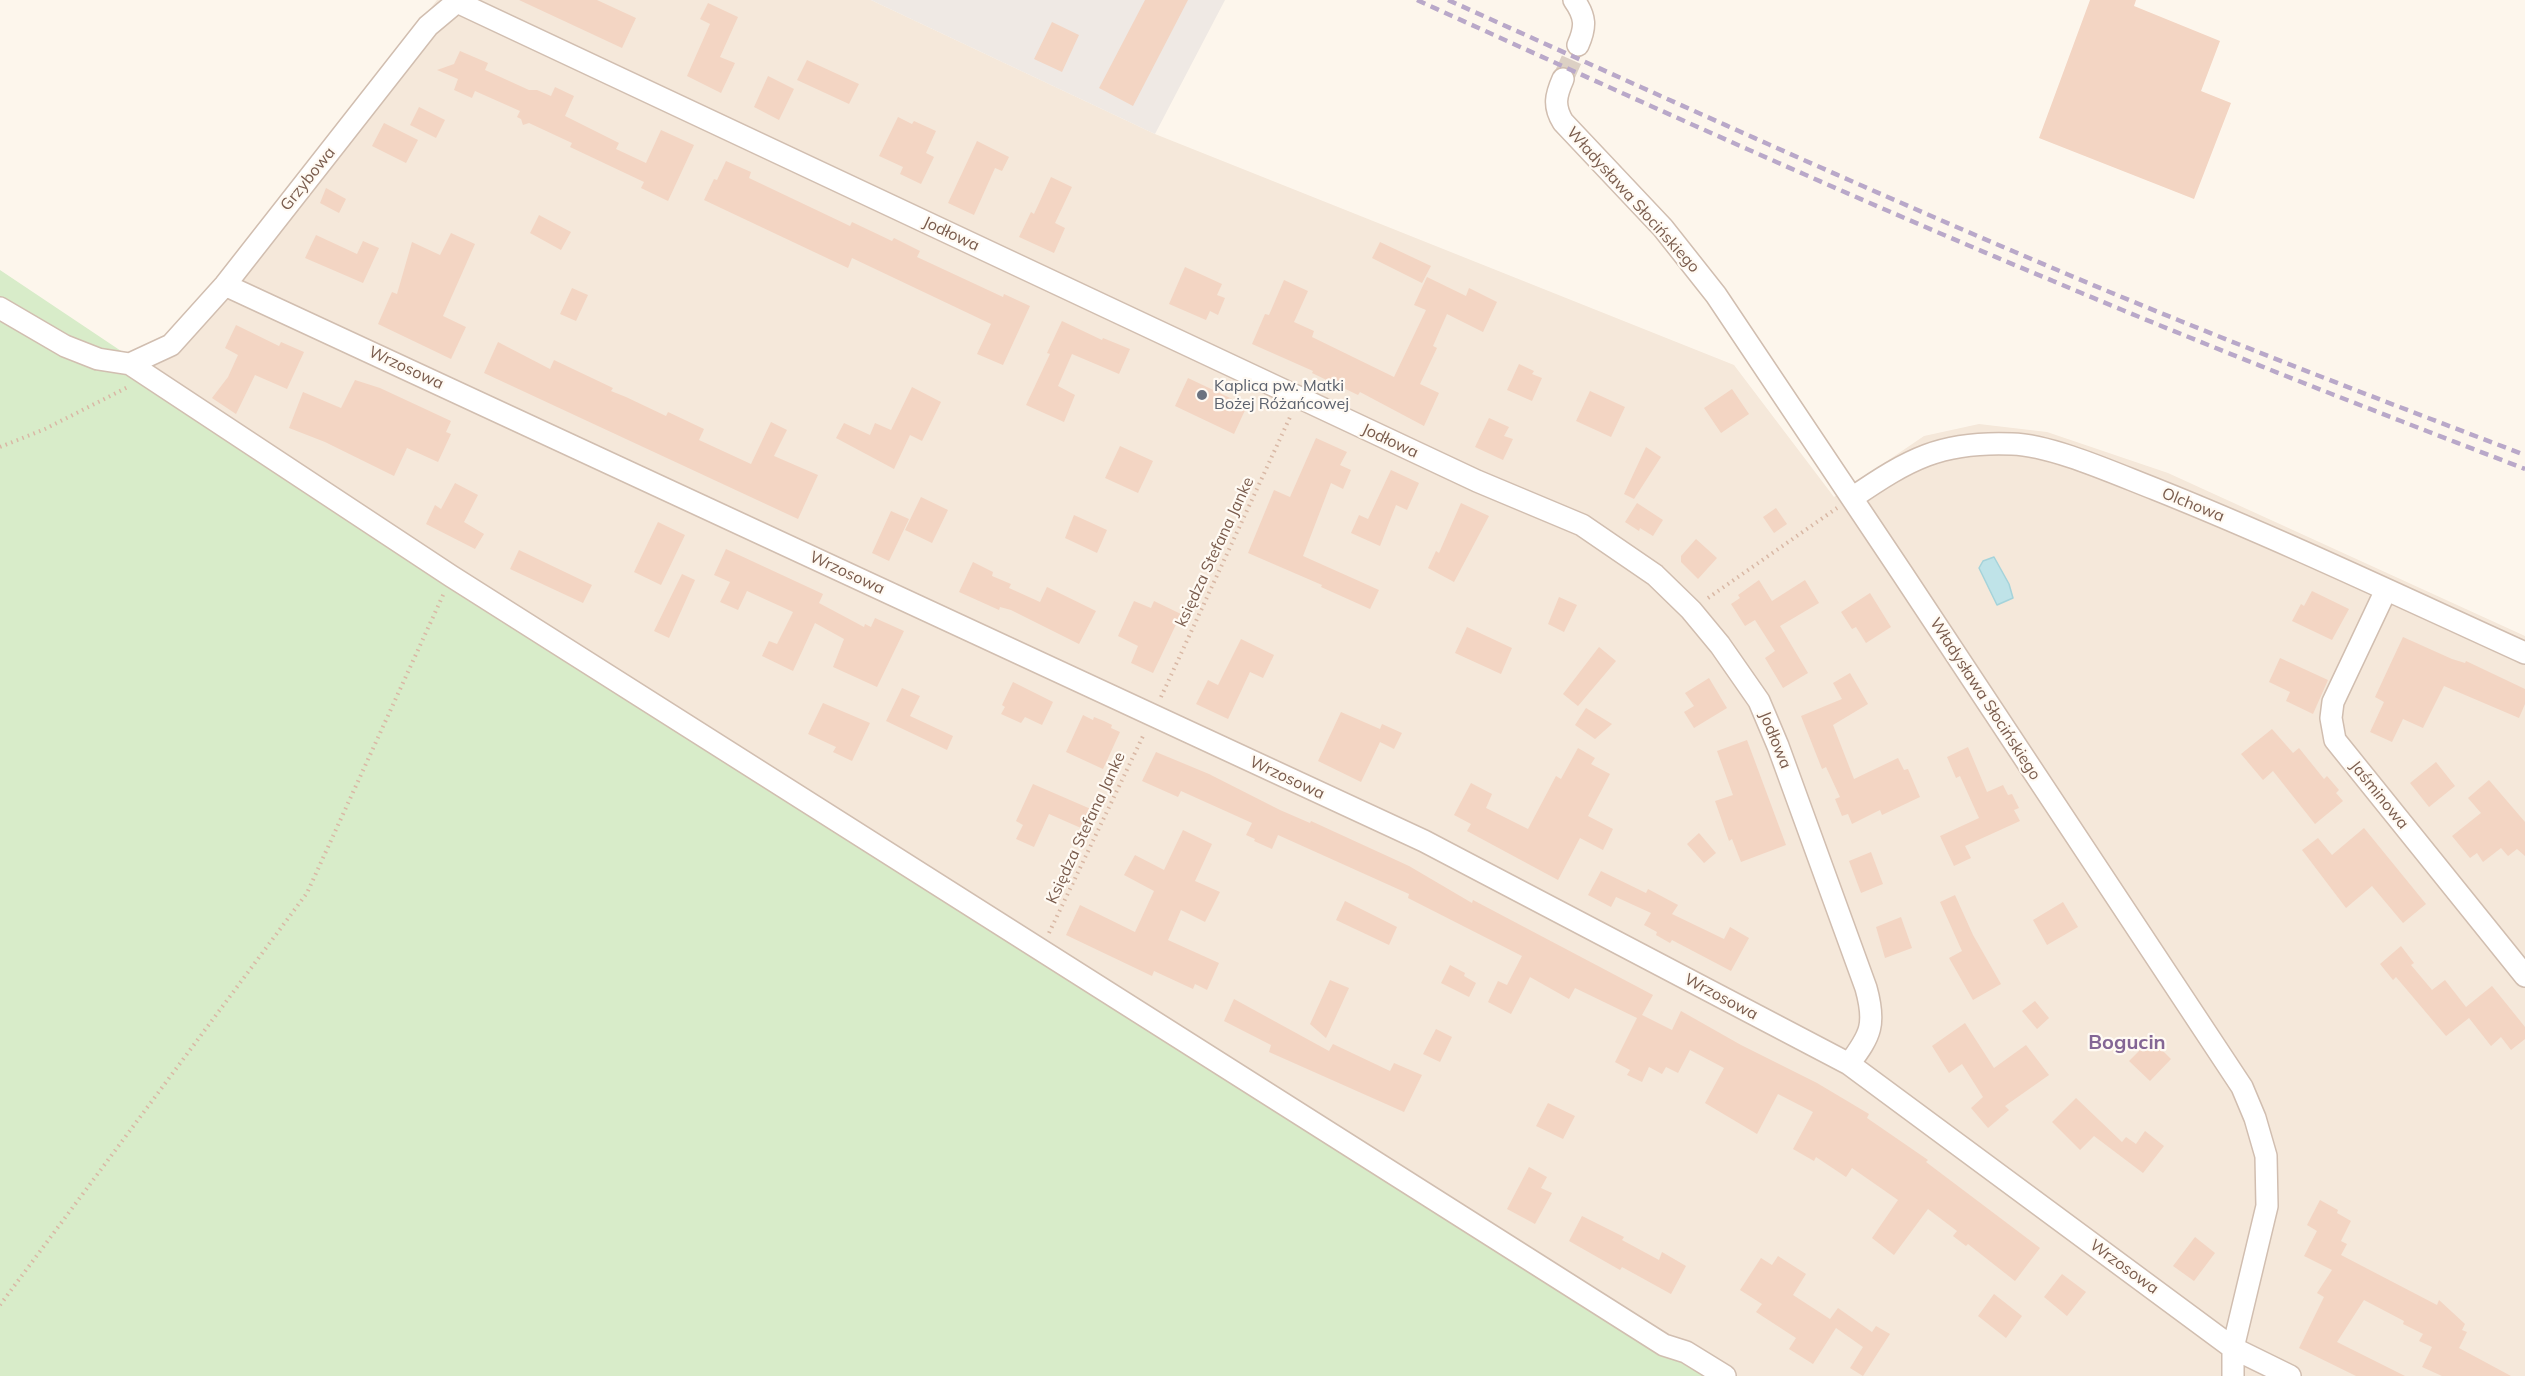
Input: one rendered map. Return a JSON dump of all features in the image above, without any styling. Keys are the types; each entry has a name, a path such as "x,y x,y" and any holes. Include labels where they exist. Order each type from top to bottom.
{"street":[{"path":"1574,0 1584,13 1585,29 1578,45"},
{"name":"Grzybowa","path":"130,364 154,355 171,345 225,285 428,26 458,1"},
{"name":"Jodłowa","path":"458,1 1477,481 1582,525 1655,575 1691,610 1760,700 1866,988 1872,1010 1867,1040 1849,1064"},
{"name":"Władysława Słocińskiego","path":"1563,79 1556,102 1556,109 1563,122 1663,228 1693,264 1852,498 2246,1097 2266,1156 2267,1206 2233,1348 2233,1376"},
{"name":"Wrzosowa","path":"225,285 1424,842 1849,1064 2233,1348 2290,1376"},
{"path":"0,308 65,346 98,359 130,364 150,376 452,576 1041,950 1664,1345 1686,1352 1725,1376"},
{"name":"Olchowa","path":"1852,498 1891,472 1930,453 1953,447 1988,444 2015,444 2043,448 2127,478 2259,531 2525,653"},
{"name":"Jaśminowa","path":"2386,590 2334,702 2331,718 2335,740 2525,976"}],"path":[{"path":"0,447 45,429 150,376"},
{"name":"księdza Stefana Janke","path":"1152,716 1299,398"},
{"path":"1691,610 1852,498"},
{"path":"0,1305 307,893 452,576"},
{"name":"Księdza Stefana Janke","path":"1041,950 1152,716"}],"shaded area":[{"path":"437,0 871,0 1155,134 1734,365 1834,497 1924,436 1979,424 2047,432 2168,473 2525,636 2525,1376 1710,1376 145,367"},
{"path":"871,0 1225,0 1155,134"}],"green space":[{"path":"0,270 145,367 1710,1376 0,1376"}],"water":[{"path":"1994,557 2009,584 2013,598 1997,605 1979,568 1983,561"}],"building":[{"path":"519,0 597,0 636,18 622,48"},
{"path":"1145,0 1188,0 1133,106 1099,88"},
{"path":"2090,0 2136,0 2134,6 2220,41 2201,91 2231,103 2194,199 2039,138"},
{"path":"708,3 738,17 720,57 735,63 721,93 687,76 710,24 700,19"},
{"path":"1052,22 1079,35 1062,72 1034,59"},
{"path":"460,51 488,63 485,70 529,90 537,90 551,96 555,87 574,96 565,116 619,143 616,149 646,163 661,130 694,145 668,201 641,188 644,182 570,147 572,143 529,123 523,125 521,119 517,117 520,111 475,91 472,98 454,90 458,79 437,70 454,64"},
{"path":"807,60 859,84 849,104 797,80"},
{"path":"768,76 794,89 779,120 754,107"},
{"path":"419,107 445,120 436,138 410,125"},
{"path":"898,117 936,131 926,153 934,157 921,184 900,174 903,167 879,156"},
{"path":"384,123 418,140 406,163 372,146"},
{"path":"977,141 1009,157 1002,171 995,168 974,215 948,203"},
{"path":"726,161 751,172 749,178 850,226 852,222 892,241 894,238 920,251 917,257 1003,297 1004,294 1030,306 1003,365 977,354 991,324 852,258 848,268 704,200"},
{"path":"1051,177 1072,187 1055,223 1065,228 1054,253 1019,237 1031,212 1034,214"},
{"path":"326,188 346,199 339,213 320,203"},
{"path":"539,215 571,232 561,250 530,233"},
{"path":"451,233 475,244 443,316 466,327 451,359 378,324 392,292 397,294 412,242 440,255"},
{"path":"316,235 357,254 363,241 379,248 363,283 305,258"},
{"path":"1380,242 1431,266 1422,283 1372,258"},
{"path":"1185,267 1222,284 1217,295 1225,298 1218,315 1210,311 1206,320 1169,304"},
{"path":"1427,277 1466,296 1469,288 1497,302 1483,332 1447,314 1433,346 1437,348 1420,384 1439,393 1424,426 1360,392 1358,395 1312,373 1313,371 1252,344 1265,314 1269,315 1284,280 1308,291 1294,322 1314,331 1312,337 1394,377 1426,310 1414,305"},
{"path":"572,288 588,295 576,321 560,314"},
{"path":"1062,321 1102,340 1103,338 1130,349 1119,374 1072,354 1058,386 1075,395 1064,422 1026,405 1050,354 1047,353"},
{"path":"236,325 279,346 281,342 304,352 287,389 255,375 236,414 212,398 228,377 238,355 225,348"},
{"path":"498,342 550,369 554,360 613,388 611,391 666,416 668,412 704,429 699,440 751,464 771,422 787,430 774,456 818,475 798,519 484,373"},
{"path":"1519,364 1534,371 1532,374 1542,378 1532,401 1507,390"},
{"name":"Kaplica pw. Matki Bożej Różańcowej","path":"1188,378 1247,406 1234,434 1175,406"},
{"path":"355,380 380,388 451,421 446,432 451,434 438,462 407,448 394,476 325,442 289,428 303,392 341,408"},
{"path":"912,387 941,402 922,441 910,435 894,469 836,438 844,423 870,435 875,423 891,430"},
{"path":"1732,389 1749,414 1721,433 1704,408"},
{"path":"1590,391 1625,407 1611,437 1576,421"},
{"path":"1489,418 1509,427 1504,436 1513,439 1503,460 1475,447"},
{"path":"1316,438 1347,452 1340,465 1351,470 1343,489 1331,483 1303,556 1379,590 1370,609 1248,553 1274,490 1290,497"},
{"path":"1120,446 1153,461 1138,493 1105,478"},
{"path":"1646,447 1661,457 1634,499 1624,494"},
{"path":"1391,470 1419,483 1407,510 1396,505 1380,546 1351,533 1359,515 1368,519"},
{"path":"455,483 478,495 464,522 484,534 475,549 426,524 435,505 441,509"},
{"path":"921,497 948,510 932,543 905,530"},
{"path":"1461,503 1489,516 1454,582 1428,568 1436,551 1439,553"},
{"path":"1637,503 1663,520 1653,536 1625,522"},
{"path":"1776,508 1787,524 1774,533 1763,517"},
{"path":"891,511 909,519 889,561 872,553"},
{"path":"1074,515 1107,530 1097,553 1065,538"},
{"path":"658,522 685,535 661,585 634,572"},
{"path":"1696,539 1717,558 1698,579 1681,562 1681,556"},
{"path":"726,549 823,594 819,603 864,627 865,624 871,627 875,618 904,631 877,687 833,667 844,639 815,623 793,671 762,656 769,641 777,644 793,612 747,591 738,610 720,602 730,582 714,575"},
{"path":"519,550 592,585 583,603 510,569"},
{"path":"973,562 993,572 992,576 1011,584 1009,588 1040,602 1047,587 1096,611 1079,644 1011,610 1000,607 999,610 959,592"},
{"path":"682,574 695,580 669,638 654,631"},
{"path":"1759,580 1772,601 1805,580 1819,603 1780,626 1808,673 1783,688 1765,658 1775,651 1755,620 1745,626 1731,604 1740,598 1738,595"},
{"path":"2312,591 2349,609 2332,640 2292,621 2301,604 2304,606"},
{"path":"1870,593 1891,627 1866,643 1856,627 1852,629 1841,612"},
{"path":"1559,597 1577,605 1564,632 1548,624"},
{"path":"1134,601 1151,608 1154,601 1181,614 1153,673 1131,663 1138,646 1118,636"},
{"path":"1467,627 1512,648 1501,674 1455,653"},
{"path":"2403,637 2452,659 2465,663 2466,661 2525,689 2525,704 2519,718 2444,686 2423,728 2403,719 2392,742 2370,732 2384,702 2375,697"},
{"path":"1241,639 1274,655 1263,678 1250,672 1228,719 1196,704 1208,680 1218,685"},
{"path":"1599,647 1616,661 1578,706 1563,694"},
{"path":"2280,658 2328,680 2313,714 2286,701 2290,692 2269,682"},
{"path":"1850,673 1868,704 1833,725 1854,779 1898,758 1904,770 1908,769 1920,797 1882,815 1880,810 1852,824 1848,814 1842,816 1835,799 1840,797 1826,767 1822,769 1801,716 1842,699 1833,683"},
{"path":"1709,678 1727,708 1694,728 1684,712 1694,706 1685,693"},
{"path":"1013,682 1053,702 1042,725 1025,717 1021,723 1001,714 1005,707 1002,705"},
{"path":"902,688 920,696 910,716 953,736 947,750 886,721"},
{"path":"823,703 870,723 852,761 833,752 836,747 808,734"},
{"path":"1586,708 1612,724 1595,739 1575,725"},
{"path":"1341,712 1380,729 1382,724 1402,733 1394,749 1380,742 1361,782 1318,761"},
{"path":"1083,715 1093,720 1094,717 1104,721 1112,725 1111,728 1120,732 1103,769 1066,752"},
{"path":"2272,729 2293,753 2299,748 2324,779 2327,776 2339,790 2336,793 2343,801 2315,824 2273,771 2263,780 2241,754"},
{"path":"1747,740 1786,845 1741,862 1732,839 1729,841 1715,801 1733,795 1717,751"},
{"path":"1968,747 1987,792 2003,785 2008,795 2012,794 2019,808 2014,810 2020,821 1965,846 1971,858 1954,866 1940,836 1979,818 1960,776 1956,778 1947,757"},
{"path":"1578,748 1595,758 1591,764 1610,774 1588,816 1613,829 1603,850 1580,838 1558,880 1467,831 1471,824 1454,815 1471,783 1492,794 1486,808 1528,829 1556,776 1561,779"},
{"path":"1156,752 1209,774 1280,810 1310,823 1311,821 1409,866 1472,903 1473,900 1653,995 1642,1015 1672,1030 1681,1011 1741,1045 1817,1083 1869,1114 1867,1118 1928,1160 1926,1162 2040,1248 2015,1281 1968,1244 1966,1246 1953,1236 1957,1231 1928,1209 1894,1255 1872,1238 1898,1200 1852,1168 1846,1177 1816,1157 1814,1161 1793,1149 1813,1112 1778,1094 1757,1134 1705,1103 1724,1068 1690,1050 1678,1073 1666,1067 1662,1074 1649,1067 1642,1082 1627,1075 1630,1070 1615,1062 1637,1018 1575,988 1569,999 1530,977 1511,1014 1488,1002 1498,981 1507,985 1522,956 1408,898 1409,894 1278,835 1272,849 1246,835 1252,823 1181,791 1178,797 1142,781"},
{"path":"2436,762 2455,786 2429,807 2410,783"},
{"path":"2489,780 2525,822 2525,856 2517,849 2508,856 2501,848 2483,862 2477,853 2470,858 2452,836 2481,813 2468,798"},
{"path":"1033,784 1100,813 1090,832 1049,814 1034,847 1016,839 1023,825 1016,821"},
{"path":"2364,828 2426,904 2403,923 2372,886 2346,908 2302,850 2318,838 2332,855"},
{"path":"1183,830 1212,844 1195,881 1220,892 1205,922 1181,910 1168,940 1219,963 1207,990 1195,984 1193,989 1154,971 1152,976 1066,935 1080,905 1135,932 1154,891 1124,875 1135,855 1164,870"},
{"path":"1699,833 1716,853 1704,863 1687,844"},
{"path":"1871,852 1883,884 1861,893 1849,861"},
{"path":"1601,871 1646,893 1648,889 1678,905 1672,914 1724,939 1730,927 1749,938 1731,971 1672,940 1670,943 1656,935 1657,932 1644,925 1651,913 1616,897 1611,907 1588,895"},
{"path":"1955,895 1973,935 2001,984 1973,1000 1949,958 1962,951 1940,902"},
{"path":"1345,901 1397,927 1389,945 1336,920"},
{"path":"2063,902 2078,927 2047,945 2033,920"},
{"path":"1901,917 1912,948 1885,958 1876,927"},
{"path":"2401,946 2414,963 2411,965 2432,990 2445,980 2466,1007 2492,986 2525,1027 2525,1039 2511,1050 2501,1037 2491,1046 2469,1018 2446,1036 2396,977 2393,980 2380,964"},
{"path":"1450,965 1465,973 1464,976 1476,983 1469,997 1441,983"},
{"path":"1330,980 1349,988 1326,1038 1310,1024"},
{"path":"1234,999 1329,1051 1333,1044 1390,1071 1394,1063 1422,1075 1404,1112 1269,1052 1271,1045 1224,1021"},
{"path":"2035,1001 2049,1018 2037,1029 2022,1011"},
{"path":"1965,1023 1994,1068 2026,1045 2049,1075 2005,1106 2009,1110 1988,1128 1971,1108 1983,1097 1962,1064 1949,1073 1932,1046"},
{"path":"1436,1029 1452,1037 1440,1062 1423,1054"},
{"path":"2146,1044 2151,1049 2156,1044 2171,1059 2150,1081 2129,1061"},
{"path":"2076,1098 2122,1142 2126,1137 2136,1144 2145,1131 2164,1146 2143,1173 2094,1136 2080,1150 2052,1122"},
{"path":"1548,1103 1575,1116 1563,1139 1536,1126"},
{"path":"1529,1167 1547,1177 1541,1188 1552,1193 1535,1224 1507,1209"},
{"path":"2320,1200 2338,1210 2337,1213 2351,1221 2341,1241 2347,1244 2341,1255 2437,1305 2439,1300 2465,1324 2462,1330 2467,1332 2459,1348 2511,1376 2442,1376 2422,1367 2432,1347 2419,1341 2423,1334 2364,1300 2337,1342 2405,1376 2356,1376 2299,1348 2324,1297 2317,1293 2332,1270 2304,1256 2317,1231 2307,1225"},
{"path":"1582,1216 1624,1237 1622,1240 1659,1260 1662,1252 1686,1266 1671,1294 1622,1267 1620,1270 1569,1241"},
{"path":"2195,1237 2215,1253 2194,1281 2173,1266"},
{"path":"1778,1256 1806,1274 1793,1295 1830,1319 1838,1308 1872,1332 1876,1326 1890,1334 1863,1376 1850,1368 1863,1347 1836,1328 1813,1364 1789,1349 1796,1338 1756,1312 1762,1304 1740,1290 1761,1258 1772,1265"},
{"path":"2062,1274 2086,1292 2067,1316 2044,1297"},
{"path":"1994,1294 2022,1316 2006,1338 1978,1316"}],"tunnel":[{"path":"1563,79 1578,45"}],"railway":[{"path":"1417,0 1734,143 2112,306 2525,469"},
{"path":"1448,0 1827,170 2055,269 2230,341 2525,455"}],"place":[{"name":"Kaplica pw. Matki Bożej Różańcowej","path":"1202,395"}],"district":[{"name":"Bogucin","path":"2127,1043"}]}
